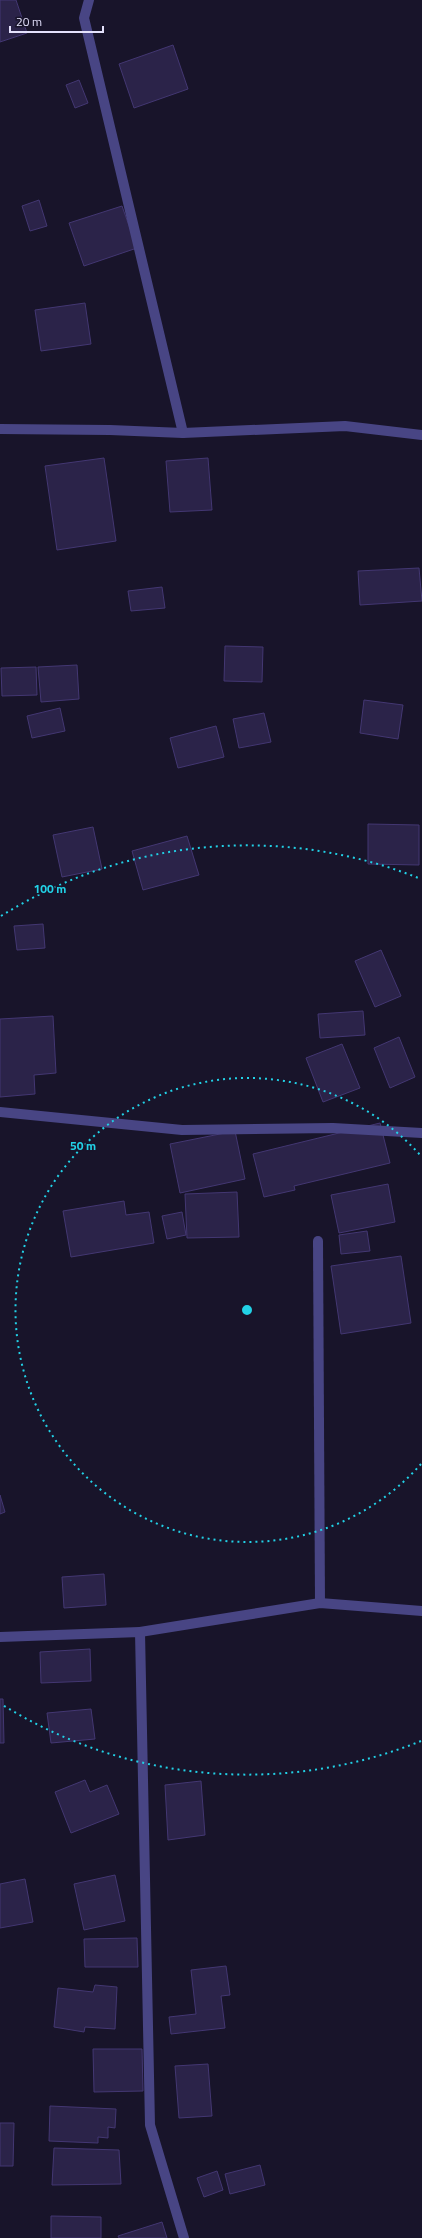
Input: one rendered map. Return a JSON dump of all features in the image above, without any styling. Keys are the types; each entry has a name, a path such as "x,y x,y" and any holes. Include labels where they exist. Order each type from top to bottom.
{"street":[{"path":"89,0 84,18 183,433"},
{"path":"0,429 110,430 183,433 345,426 422,435"},
{"path":"0,1112 182,1130 333,1128 422,1133"},
{"path":"318,1242 320,1603"},
{"path":"0,1637 140,1632 320,1603 422,1611"},
{"path":"140,1632 150,2125 184,2238"}],"building":[{"path":"0,0 16,0 27,33 0,42"},
{"path":"173,45 188,89 134,108 119,64"},
{"path":"79,80 88,103 75,108 66,85"},
{"path":"39,200 47,226 30,231 22,206"},
{"path":"122,206 137,248 84,266 69,223"},
{"path":"85,303 91,344 41,351 35,310"},
{"path":"104,458 116,541 57,550 45,466"},
{"path":"208,458 212,510 170,512 166,461"},
{"path":"419,568 422,601 360,605 358,571"},
{"path":"162,587 165,608 131,611 128,591"},
{"path":"225,646 263,647 262,682 224,681"},
{"path":"77,665 79,699 41,702 38,667"},
{"path":"36,667 37,695 2,696 1,668"},
{"path":"364,700 403,705 398,739 360,733"},
{"path":"60,708 65,731 32,738 27,716"},
{"path":"264,713 271,742 239,748 233,719"},
{"path":"216,726 224,757 178,768 170,738"},
{"path":"368,824 419,825 419,865 368,864"},
{"path":"93,827 102,869 62,877 53,835"},
{"path":"187,836 199,875 143,890 132,851"},
{"path":"43,924 45,948 17,950 14,926"},
{"path":"381,950 401,996 375,1007 355,961"},
{"path":"363,1011 365,1035 320,1038 318,1014"},
{"path":"53,1016 56,1073 34,1075 35,1094 0,1097 0,1019"},
{"path":"399,1037 415,1077 390,1088 374,1048"},
{"path":"342,1044 360,1088 323,1102 306,1058"},
{"path":"380,1123 390,1163 294,1186 295,1190 264,1197 253,1154"},
{"path":"235,1131 245,1179 180,1193 170,1144"},
{"path":"388,1184 395,1222 339,1233 331,1195"},
{"path":"237,1192 239,1237 187,1238 185,1194"},
{"path":"124,1201 126,1215 149,1212 154,1243 71,1257 63,1211"},
{"path":"182,1212 186,1235 167,1239 162,1216"},
{"path":"367,1231 370,1251 341,1254 339,1235"},
{"path":"401,1256 411,1323 341,1334 331,1266"},
{"path":"0,1495 5,1512 0,1514"},
{"path":"104,1574 106,1605 64,1608 62,1577"},
{"path":"90,1649 91,1681 41,1683 40,1652"},
{"path":"0,1699 3,1699 4,1743 0,1743"},
{"path":"91,1709 95,1739 51,1743 47,1713"},
{"path":"85,1780 90,1792 107,1785 119,1814 71,1833 55,1792"},
{"path":"201,1781 205,1835 168,1840 165,1785"},
{"path":"115,1875 125,1921 84,1930 74,1884"},
{"path":"25,1879 33,1922 0,1928 0,1884"},
{"path":"137,1938 138,1967 85,1967 84,1939"},
{"path":"226,1966 230,1995 221,1996 225,2028 171,2034 169,2017 196,2014 191,1970"},
{"path":"95,1985 117,1987 115,2029 85,2027 84,2032 54,2027 58,1988 93,1992"},
{"path":"93,2049 142,2049 143,2091 94,2092"},
{"path":"208,2064 212,2116 179,2118 175,2066"},
{"path":"50,2106 116,2109 115,2128 108,2127 108,2138 98,2137 98,2143 49,2141"},
{"path":"0,2123 14,2123 13,2166 0,2166"},
{"path":"54,2148 119,2150 121,2184 52,2185"},
{"path":"260,2165 265,2185 230,2194 225,2174"},
{"path":"217,2171 223,2190 204,2197 197,2178"},
{"path":"51,2216 101,2217 101,2238 51,2238"},
{"path":"162,2222 167,2238 119,2238 118,2236"}]}
